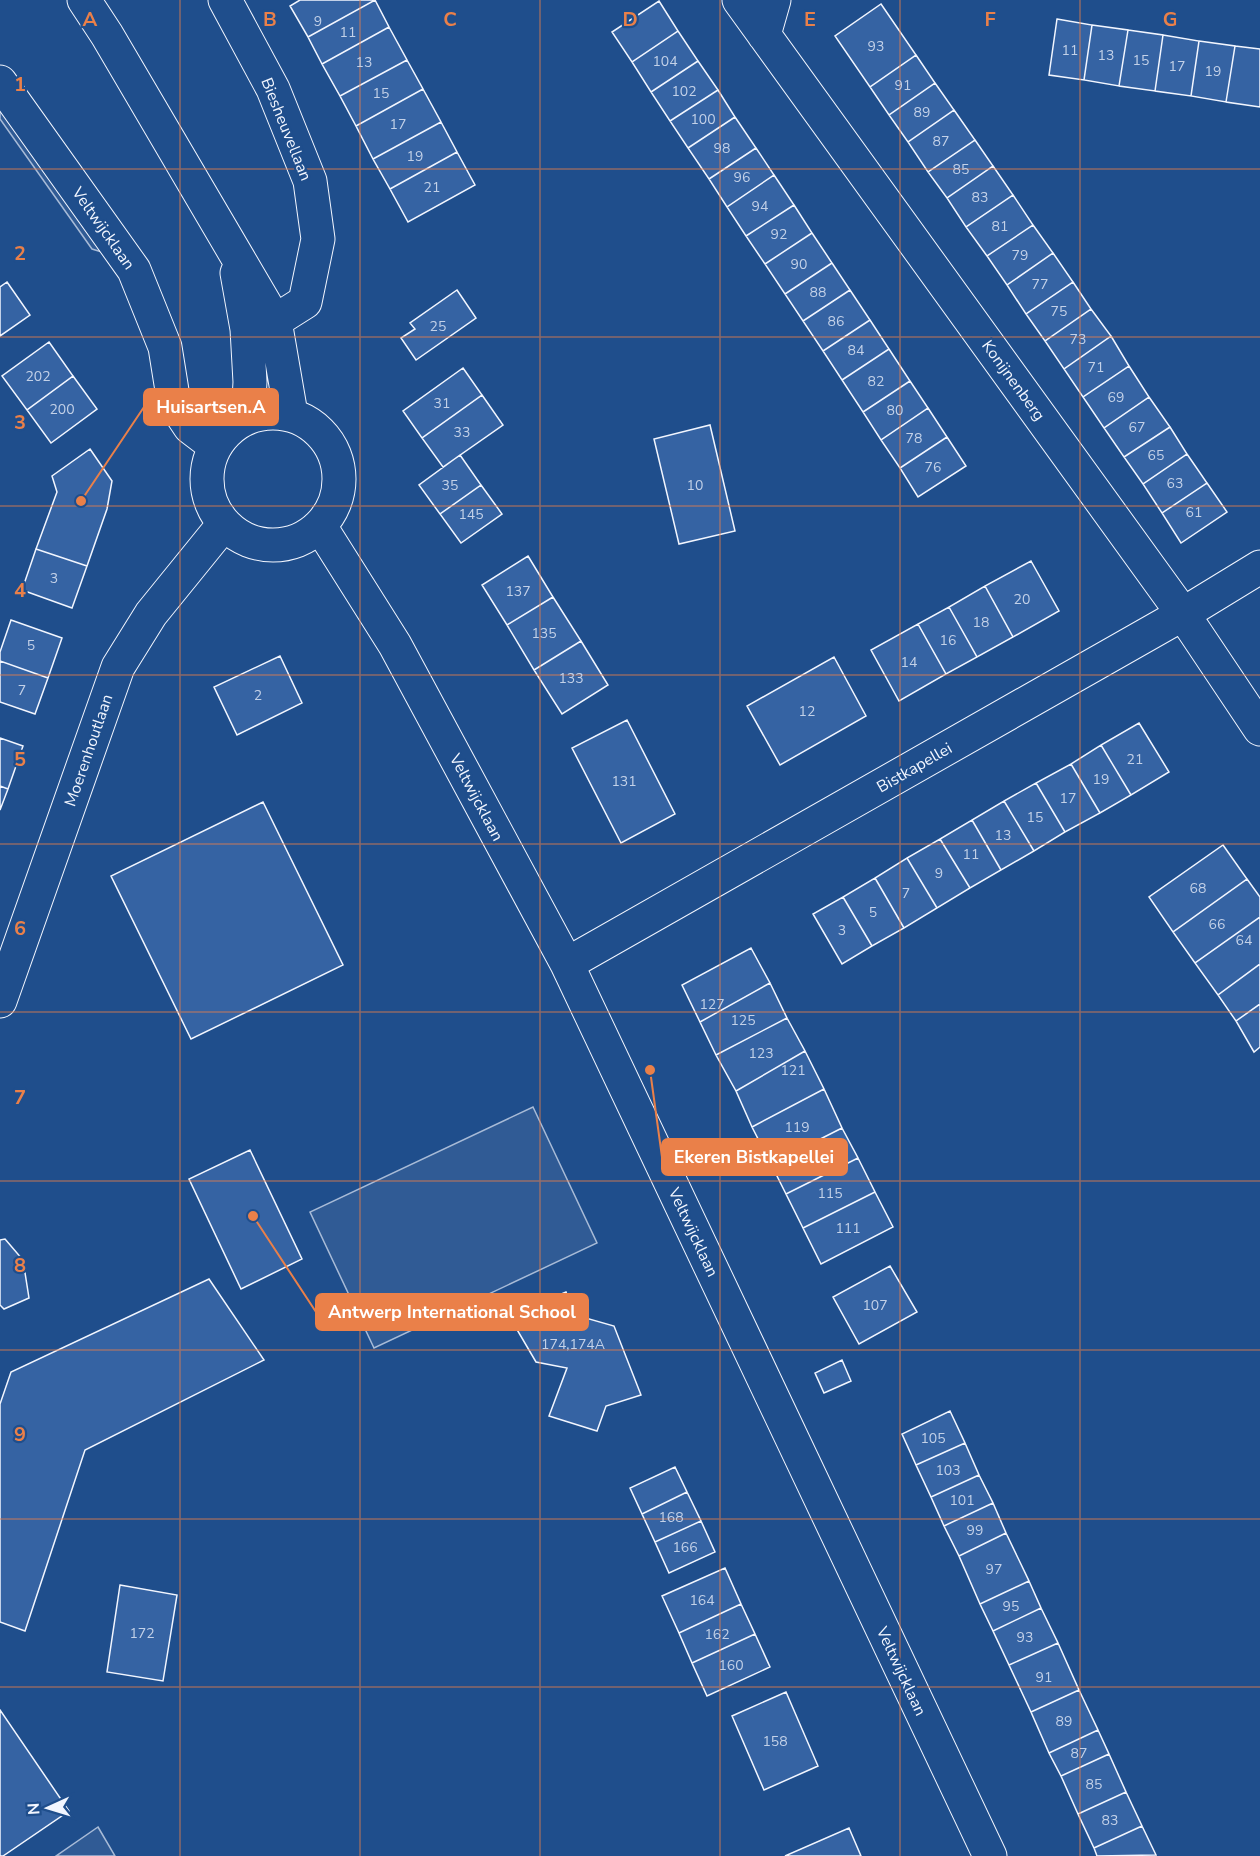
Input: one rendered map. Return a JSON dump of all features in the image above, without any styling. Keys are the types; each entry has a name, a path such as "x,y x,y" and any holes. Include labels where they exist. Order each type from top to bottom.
{"street":[{"path":"84,0 107,35 275,321 291,414"},
{"name":"Biesheuvellaan","path":"225,0 273,89 310,181 318,239 305,302 275,321"},
{"name":"Konijnenberg","path":"739,0 1183,614 1260,729"},
{"path":"764,35 774,0"},
{"name":"Veltwijcklaan","path":"0,82 134,270 165,347 174,403 190,427 215,446"},
{"path":"232,250 247,329 250,382 248,417"},
{"path":"270,412 291,414 310,423 320,431 328,440 336,457 340,482 334,506 320,526 296,542 280,546 265,546 249,541 224,524 208,495 207,471 215,446 229,429 248,417 270,412"},
{"name":"Moerenhoutlaan","path":"0,1001 118,667 151,614 224,524"},
{"name":"Veltwijcklaan","path":"320,526 395,645 567,964 990,1856"},
{"name":"Bistkapellei","path":"567,964 1183,614 1260,567"}],"shaded area":[{"path":"0,102 105,253 92,249 0,119"},
{"path":"533,1107 597,1243 374,1348 310,1212"},
{"path":"98,1827 115,1856 56,1856"}],"building":[{"path":"300,0 375,0 308,37 290,6"},
{"path":"375,0 389,27 322,64 308,37"},
{"path":"659,1 678,31 632,62 612,32"},
{"path":"881,4 916,55 870,87 835,36"},
{"path":"1057,19 1092,25 1084,80 1049,75"},
{"path":"1092,25 1128,30 1119,86 1084,80"},
{"path":"389,27 407,60 340,96 322,64"},
{"path":"1128,30 1163,35 1155,91 1119,86"},
{"path":"678,31 698,61 651,92 632,62"},
{"path":"1163,35 1199,41 1191,96 1155,91"},
{"path":"1199,41 1235,46 1226,102 1191,96"},
{"path":"1235,46 1260,49 1260,107 1226,102"},
{"path":"916,55 935,83 889,115 870,87"},
{"path":"407,60 423,89 356,126 340,96"},
{"path":"698,61 718,90 670,121 651,92"},
{"path":"935,83 954,110 908,142 889,115"},
{"path":"423,89 441,122 373,159 356,126"},
{"path":"718,90 735,117 688,148 670,121"},
{"path":"954,110 975,140 928,172 908,142"},
{"path":"735,117 756,148 709,179 688,148"},
{"path":"441,122 457,152 390,189 373,159"},
{"path":"975,140 993,166 947,198 928,172"},
{"path":"756,148 774,175 727,207 709,179"},
{"path":"457,152 475,185 408,222 390,189"},
{"path":"993,166 1013,195 966,227 947,198"},
{"path":"774,175 794,205 746,236 727,207"},
{"path":"1013,195 1033,225 987,256 966,227"},
{"path":"794,205 812,233 765,264 746,236"},
{"path":"1033,225 1053,253 1007,285 987,256"},
{"path":"812,233 832,263 785,294 765,264"},
{"path":"1053,253 1073,282 1026,314 1007,285"},
{"path":"832,263 850,290 803,321 785,294"},
{"path":"7,282 30,315 0,336 0,287"},
{"path":"1073,282 1091,309 1045,341 1026,314"},
{"path":"457,290 476,318 416,360 401,338 415,329 410,323"},
{"path":"850,290 870,320 823,351 803,321"},
{"path":"1091,309 1111,336 1064,369 1045,341"},
{"path":"870,320 889,349 842,380 823,351"},
{"path":"1111,336 1129,366 1083,397 1064,369"},
{"path":"49,342 73,376 27,410 2,376"},
{"path":"889,349 910,381 863,412 842,380"},
{"path":"1129,366 1149,397 1104,428 1083,397"},
{"path":"463,368 482,395 422,438 403,411"},
{"path":"73,376 97,409 51,443 27,410"},
{"path":"910,381 928,408 881,440 863,412"},
{"path":"482,395 503,425 443,467 422,438"},
{"path":"1149,397 1170,427 1124,457 1104,428"},
{"path":"928,408 947,437 900,468 881,440"},
{"path":"710,425 735,531 679,544 654,439"},
{"path":"1170,427 1187,454 1143,484 1124,457"},
{"path":"947,437 966,466 918,497 900,468"},
{"path":"90,449 112,481 107,509 87,566 36,549 57,492 52,476"},
{"path":"1187,454 1207,483 1162,513 1143,484"},
{"path":"460,455 481,485 440,514 419,485"},
{"path":"1207,483 1227,512 1181,543 1162,513"},
{"path":"481,485 502,514 461,543 440,514"},
{"path":"36,549 87,566 72,608 22,590"},
{"path":"528,556 553,597 507,625 482,585"},
{"path":"1031,561 1059,611 1013,637 985,586"},
{"path":"985,586 1013,637 977,657 949,607"},
{"path":"553,597 581,641 534,670 507,625"},
{"path":"949,607 977,657 946,674 918,624"},
{"path":"11,620 62,638 48,678 0,661 0,652"},
{"path":"918,624 946,674 899,701 871,650"},
{"path":"581,641 608,685 562,714 534,670"},
{"path":"280,656 302,703 237,735 214,687"},
{"path":"834,657 866,716 780,765 747,706"},
{"path":"0,661 48,678 35,714 0,702"},
{"path":"627,720 675,814 621,843 572,748"},
{"path":"1139,723 1169,772 1131,795 1101,745"},
{"path":"0,738 23,746 8,789 0,786"},
{"path":"1101,745 1131,795 1100,813 1071,764"},
{"path":"1071,764 1100,813 1065,832 1036,783"},
{"path":"1036,783 1065,832 1034,851 1004,801"},
{"path":"0,786 8,789 0,810"},
{"path":"1004,801 1034,851 1001,870 972,820"},
{"path":"263,802 343,965 191,1039 111,876"},
{"path":"972,820 1001,870 970,888 940,839"},
{"path":"940,839 970,888 937,908 907,858"},
{"path":"1223,845 1247,879 1173,932 1149,897"},
{"path":"907,858 937,908 904,928 875,878"},
{"path":"875,878 904,928 872,946 843,897"},
{"path":"1247,879 1260,897 1260,917 1195,963 1173,932"},
{"path":"843,897 872,946 842,964 813,914"},
{"path":"1260,917 1260,964 1218,995 1195,963"},
{"path":"751,948 770,983 700,1022 682,985"},
{"path":"1260,964 1260,1004 1236,1021 1218,995"},
{"path":"770,983 787,1018 716,1055 700,1022"},
{"path":"1260,1004 1260,1047 1254,1052 1236,1021"},
{"path":"787,1018 805,1051 736,1091 716,1055"},
{"path":"805,1051 824,1089 752,1127 736,1091"},
{"path":"824,1089 842,1128 771,1164 752,1127"},
{"path":"842,1128 858,1158 786,1194 771,1164"},
{"path":"250,1150 302,1259 241,1289 189,1179"},
{"path":"858,1158 875,1192 803,1228 786,1194"},
{"path":"875,1192 893,1227 821,1264 803,1228"},
{"path":"5,1239 23,1260 29,1298 4,1309 0,1305 0,1240"},
{"path":"890,1266 917,1312 859,1344 833,1297"},
{"path":"209,1279 264,1360 85,1450 25,1631 0,1622 0,1404 11,1372"},
{"path":"566,1292 575,1315 614,1326 641,1395 606,1406 597,1431 549,1416 567,1368 536,1362 509,1316"},
{"path":"842,1360 851,1381 824,1393 815,1373"},
{"path":"950,1411 965,1443 916,1465 902,1434"},
{"path":"965,1443 979,1475 931,1497 916,1465"},
{"path":"675,1467 687,1492 642,1514 630,1488"},
{"path":"979,1475 993,1503 944,1526 931,1497"},
{"path":"687,1492 701,1521 655,1542 642,1514"},
{"path":"993,1503 1006,1533 959,1556 944,1526"},
{"path":"701,1521 715,1552 669,1573 655,1542"},
{"path":"1006,1533 1029,1581 980,1604 959,1556"},
{"path":"725,1568 741,1604 679,1633 662,1596"},
{"path":"1029,1581 1041,1608 993,1631 980,1604"},
{"path":"120,1585 177,1595 163,1681 107,1672"},
{"path":"741,1604 755,1634 692,1663 679,1633"},
{"path":"1041,1608 1058,1643 1009,1665 993,1631"},
{"path":"755,1634 770,1667 707,1696 692,1663"},
{"path":"1058,1643 1079,1690 1031,1712 1009,1665"},
{"path":"1079,1690 1098,1730 1049,1753 1031,1712"},
{"path":"786,1692 818,1766 764,1790 732,1716"},
{"path":"0,1710 69,1811 3,1856 0,1856"},
{"path":"1098,1730 1109,1754 1061,1776 1049,1753"},
{"path":"1109,1754 1126,1792 1078,1814 1061,1776"},
{"path":"1126,1792 1142,1826 1094,1848 1078,1814"},
{"path":"1142,1826 1156,1855 1097,1856 1094,1848"},
{"path":"849,1828 861,1856 785,1856"}],"place":[{"name":"Huisartsen.A","path":"81,501"},
{"name":"Ekeren Bistkapellei","path":"650,1070"},
{"name":"Antwerp International School","path":"253,1216"}]}
